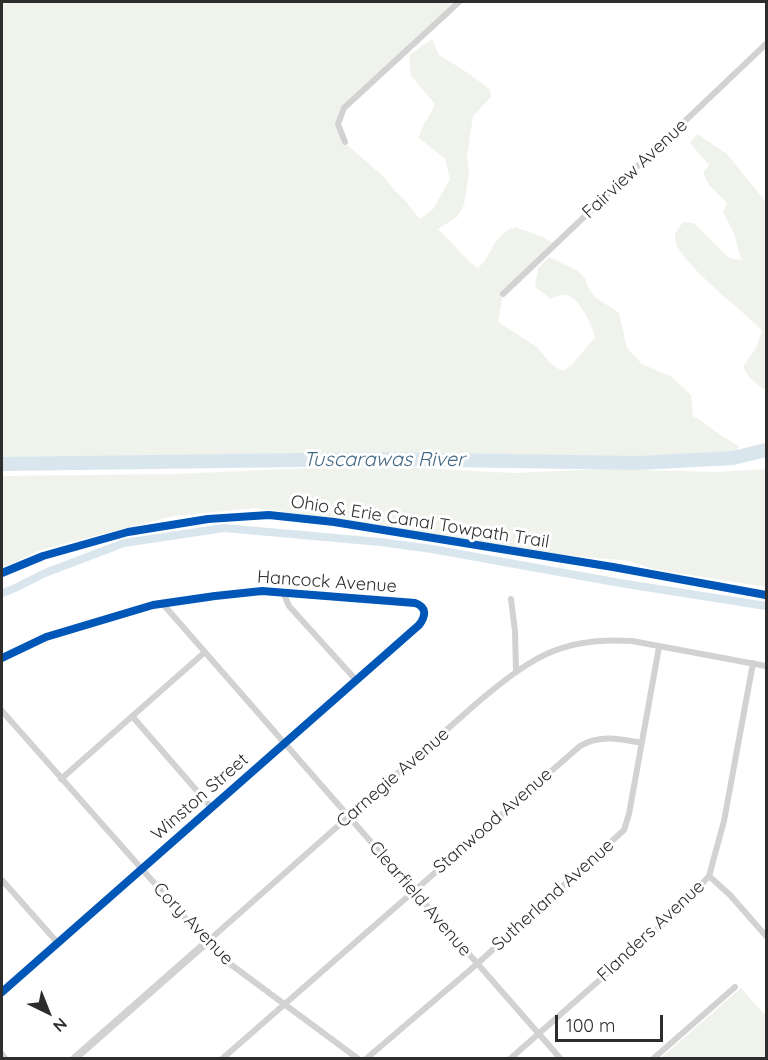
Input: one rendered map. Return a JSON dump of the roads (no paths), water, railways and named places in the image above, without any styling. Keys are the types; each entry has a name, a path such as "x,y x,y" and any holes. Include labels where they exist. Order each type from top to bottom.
{"street":[{"path":"345,142 338,124 344,108 459,2"},
{"name":"Fairview Avenue","path":"503,294 766,44"},
{"name":"Hancock Avenue","path":"2,658 46,637 162,603 254,591 415,603 422,607 424,612 419,625"},
{"path":"283,592 289,606 356,680"},
{"path":"511,598 516,671"},
{"name":"Clearfield Avenue","path":"162,603 560,1059"},
{"name":"Winston Street","path":"2,992 419,625"},
{"name":"Carnegie Avenue","path":"75,1059 516,671 549,652 590,641 632,641 766,666"},
{"name":"Sutherland Avenue","path":"367,1059 620,834 629,814 659,647"},
{"path":"61,778 205,652"},
{"name":"Flanders Avenue","path":"511,1059 678,911 709,876 724,821 753,663"},
{"name":"Cory Avenue","path":"2,711 218,955 357,1059"},
{"path":"132,716 212,807"},
{"name":"Stanwood Avenue","path":"223,1059 580,746 591,741 610,738 642,743"},
{"path":"709,876 764,928 766,936"},
{"path":"2,880 57,942"},
{"path":"654,1059 735,987"},
{"path":"2,1054 5,1059"}],"waterway":[{"name":"Tuscarawas River","path":"2,464 379,459 639,463 733,458 766,450"},
{"path":"2,593 45,573 124,543 224,528 432,549 620,583 766,606"}]}
